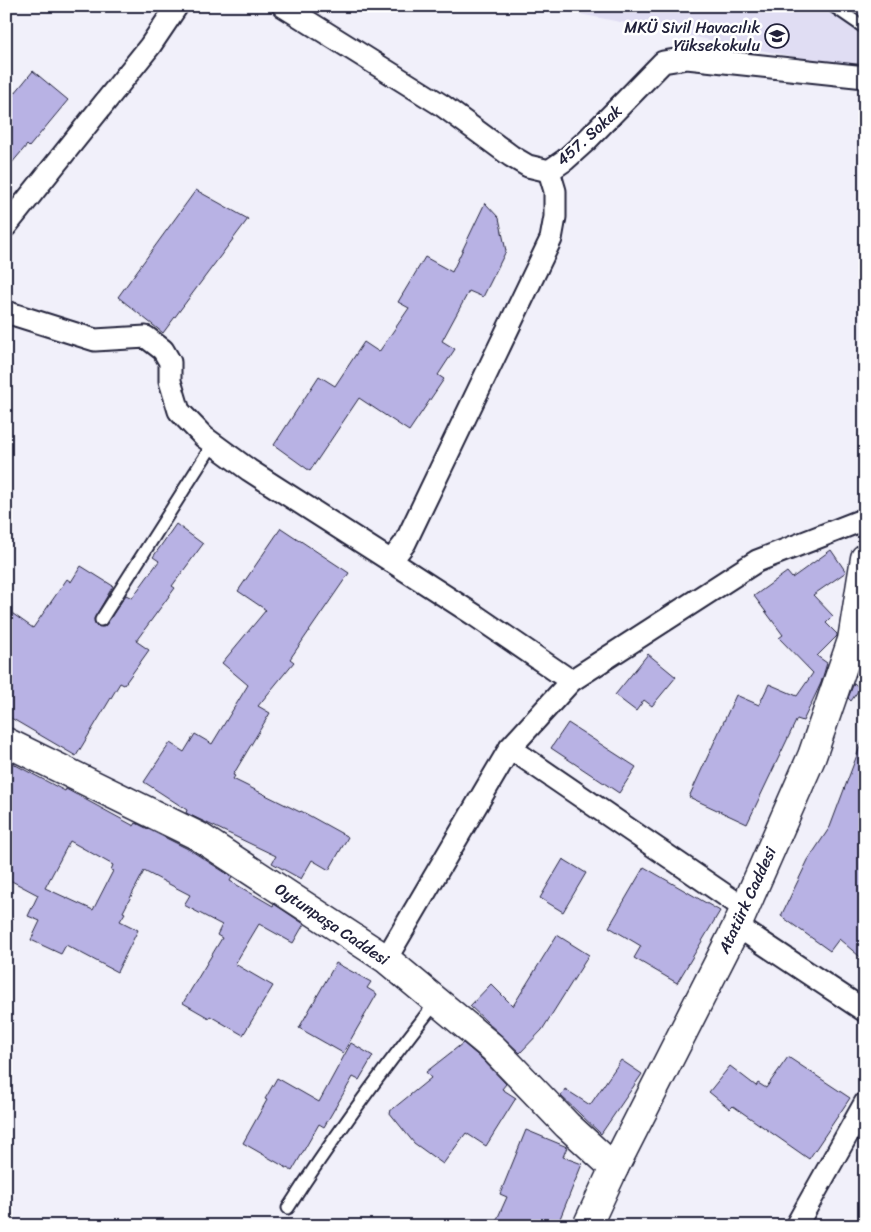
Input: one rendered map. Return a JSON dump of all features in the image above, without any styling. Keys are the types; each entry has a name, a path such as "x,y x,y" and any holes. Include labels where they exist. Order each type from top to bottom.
{"street":[{"path":"6,226 150,46 177,6"},
{"name":"457. Sokak","path":"283,6 443,106 511,156 528,166 548,171 572,154 663,62 687,58 865,77"},
{"path":"391,561 405,543 551,239 555,217 555,191 548,171"},
{"path":"6,312 95,340 146,337 163,350 170,362 170,381 179,411 204,437 249,470 476,616 570,681"},
{"path":"386,959 510,748 570,681 757,561 865,519"},
{"name":"Atatürk Caddesi","path":"587,1226 614,1168 741,917 815,747 852,640 865,558"},
{"name":"Oytunpaşa Caddesi","path":"6,742 198,836 386,959 493,1048 567,1125 614,1168"},
{"path":"510,748 741,917 865,1011"},
{"path":"796,1226 865,1102"}],"lane":[{"path":"833,6 865,28"},
{"path":"101,620 213,444"},
{"path":"288,1208 386,1065 437,1001"}],"shaded area":[{"name":"MKÜ Sivil Havacılık Yüksekokulu","path":"556,6 865,6 865,63 835,65 555,9"}],"building":[{"path":"33,71 68,100 29,147 27,145 6,170 6,104"},
{"path":"196,190 248,219 163,333 118,297"},
{"path":"485,203 499,218 506,251 483,297 469,291 442,341 455,349 438,375 444,379 409,431 359,398 310,471 274,445 319,376 335,386 364,342 379,352 409,308 398,302 425,257 452,272"},
{"path":"176,524 203,544 172,586 175,588 136,641 149,650 124,685 120,683 76,756 11,718 6,718 6,609 33,628 67,579 71,582 81,566 113,586 94,619 97,626 104,627 126,595 132,598 159,561 153,557"},
{"path":"281,528 349,573 290,659 294,662 258,706 270,713 233,775 235,776 233,779 301,811 348,837 329,870 312,860 301,879 272,863 276,856 186,813 187,810 144,782 170,743 184,752 195,734 212,744 248,685 222,663 266,610 238,591"},
{"path":"831,550 846,572 813,595 833,616 826,623 837,636 817,656 827,663 821,683 803,721 797,719 747,824 689,797 736,695 759,705 769,684 797,696 813,673 779,638 783,635 754,596 787,572 792,578"},
{"path":"648,654 676,677 652,706 644,700 636,711 615,695"},
{"path":"854,683 860,688 851,701 848,698"},
{"path":"568,723 636,767 619,793 551,748"},
{"path":"863,739 865,739 865,961 839,939 830,951 781,916 808,860 830,827"},
{"path":"6,760 65,791 66,789 134,826 136,823 190,850 232,877 230,881 273,906 274,904 304,924 293,943 259,924 235,964 273,986 243,1035 183,1003 222,938 217,935 222,925 184,905 190,895 144,871 120,921 138,930 117,972 66,945 61,954 31,940 40,921 28,916 38,895 6,878","holes":["70,841 113,865 111,870 113,871 93,910 45,888"]},
{"path":"563,859 586,873 563,912 540,898"},
{"path":"644,867 720,911 677,983 634,958 641,946 609,927"},
{"path":"557,935 589,955 542,1030 520,1053 470,1006 491,984 513,1006"},
{"path":"336,963 371,982 367,988 377,994 343,1053 299,1028"},
{"path":"351,1043 373,1056 359,1080 353,1077 324,1127 319,1124 292,1171 243,1143 277,1078 319,1102"},
{"path":"463,1043 482,1059 506,1084 502,1089 516,1098 486,1146 466,1133 443,1164 414,1143 389,1112 431,1078 426,1072"},
{"path":"788,1057 850,1098 809,1159 733,1106 730,1109 709,1092 730,1066 756,1086 758,1083 766,1088"},
{"path":"621,1060 642,1074 601,1134 561,1096 565,1089 590,1105"},
{"path":"526,1130 567,1147 563,1157 582,1164 557,1226 494,1226 507,1197 500,1194"}],"place":[{"name":"MKÜ Sivil Havacılık Yüksekokulu","path":"777,36"}]}
